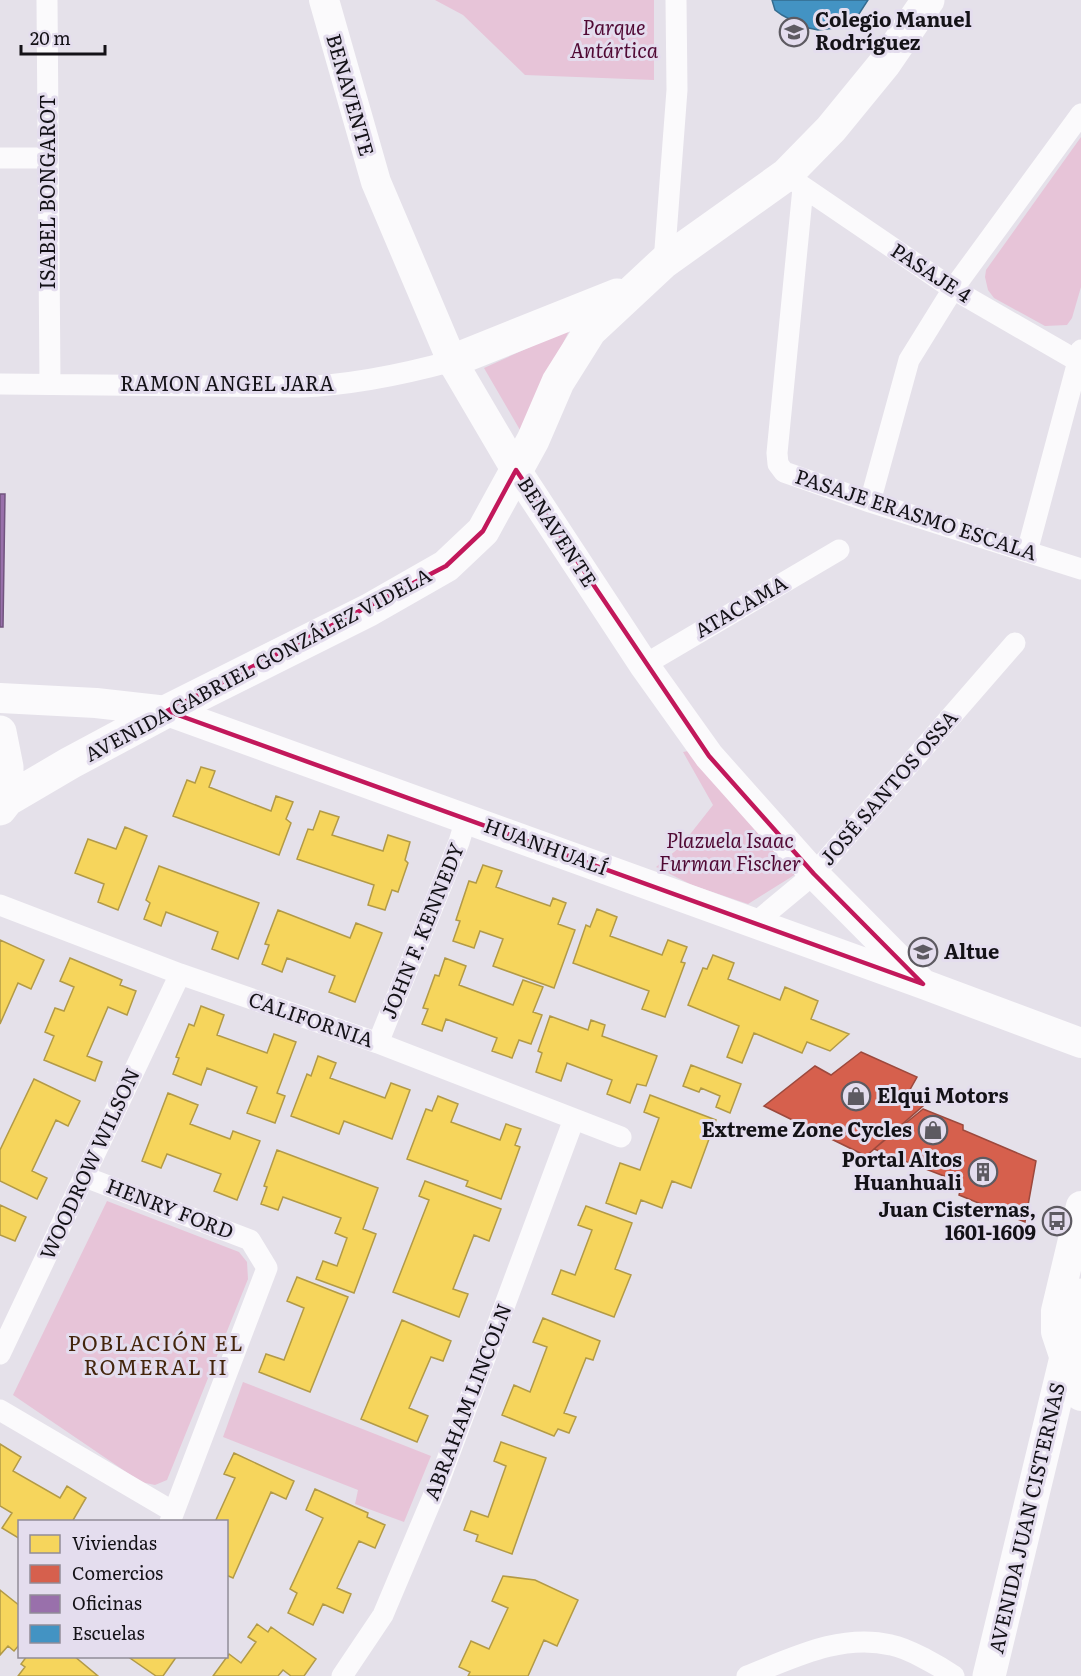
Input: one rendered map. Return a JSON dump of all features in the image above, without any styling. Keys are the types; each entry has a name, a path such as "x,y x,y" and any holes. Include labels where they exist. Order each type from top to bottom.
{"main road":[{"name":"BENAVENTE","path":"324,0 376,183 452,361 516,470 644,664 709,756 814,874 924,984"},
{"name":"AVENIDA GABRIEL GONZÁLEZ VIDELA","path":"4,804 70,762 369,610 446,566 483,531 533,440 558,382 590,331 664,262 794,181 831,129 885,63 928,0"},
{"path":"452,361 636,287"},
{"name":"HUANHUALÍ","path":"0,698 96,703 167,711 924,984 1081,1043"},
{"path":"0,732 7,767 4,804"},
{"path":"953,995 981,1018 1081,1056"},
{"name":"AVENIDA JUAN CISTERNAS","path":"1065,1359 1056,1332 1056,1311 1081,1206"},
{"name":"AVENIDA JUAN CISTERNAS","path":"989,1676 1081,1294"},
{"path":"1065,1359 1081,1396"}],"street":[{"name":"ISABEL BONGAROT","path":"47,0 50,383"},
{"path":"664,262 677,90 676,0"},
{"path":"870,502 909,360 953,289 1081,114"},
{"path":"0,158 48,158"},
{"name":"PASAJE 4","path":"794,181 953,289 1080,358"},
{"name":"PASAJE ERASMO ESCALA","path":"794,181 778,464 784,472 870,502 1081,569"},
{"path":"1027,552 1080,358"},
{"name":"RAMON ANGEL JARA","path":"0,384 337,386 403,374 452,361"},
{"name":"ATACAMA","path":"644,664 839,550"},
{"name":"JOSÉ SANTOS OSSA","path":"754,923 814,874 1014,643"},
{"name":"JOHN F. KENNEDY","path":"378,1044 459,842 466,819"},
{"name":"CALIFORNIA","path":"0,905 180,974 378,1044 621,1137"},
{"name":"WOODROW WILSON","path":"0,1354 180,974"},
{"name":"ABRAHAM LINCOLN","path":"342,1676 383,1615 423,1519 574,1119"},
{"name":"HENRY FORD","path":"0,1410 171,1516 267,1268 250,1240 85,1177"},
{"path":"747,1676 820,1647 863,1642 892,1645 954,1676"}],"highlighted area":[{"path":"516,470 709,756 814,874 923,984 167,711 446,566 483,531"}],"green space":[{"name":"Parque Antártica","path":"435,0 654,0 654,80 525,75 463,15"},
{"path":"1081,137 1081,287 1072,318 1067,325 1045,326 994,298 988,290 986,270"},
{"path":"570,329 520,430 484,368"},
{"name":"Plazuela Isaac Furman Fischer","path":"704,748 796,874 748,904 692,885 656,867 680,847 713,805 683,752"},
{"path":"107,1201 239,1252 247,1262 248,1279 167,1480 155,1485 141,1482 13,1395"},
{"path":"243,1382 431,1456 404,1522 355,1504 358,1490 223,1437"}],"building: Viviendas":[{"path":"201,767 215,771 209,787 271,811 276,796 293,802 286,819 291,823 279,855 173,816 187,780 195,783"},
{"path":"320,811 339,817 332,835 383,851 388,835 410,842 405,860 408,863 398,892 392,890 385,910 368,905 374,885 297,859 308,829 313,830"},
{"path":"125,827 147,836 118,910 98,902 104,884 75,873 88,839 116,849"},
{"path":"483,865 502,871 496,887 550,906 553,898 566,903 558,924 575,930 554,988 493,966 503,939 480,931 474,948 453,941 460,921 456,920 469,881 476,883"},
{"path":"159,866 259,903 238,959 212,949 218,932 166,912 161,926 144,919 150,903 146,900"},
{"path":"597,909 617,917 610,936 662,955 668,940 687,947 681,962 685,963 665,1017 642,1009 649,991 573,963 586,925 590,927"},
{"path":"278,910 350,938 356,923 382,933 355,1002 329,992 335,976 287,958 282,972 262,964 269,945 265,944"},
{"path":"0,940 44,960 31,989 18,983 0,1024"},
{"path":"713,955 734,963 728,979 780,1000 785,987 818,1001 811,1019 849,1034 830,1051 807,1042 802,1053 754,1033 742,1063 727,1057 739,1026 688,1005 703,968 707,969"},
{"path":"70,958 122,980 120,985 136,991 127,1015 108,1007 87,1056 102,1062 95,1081 44,1060 54,1036 45,1032 55,1008 64,1011 74,987 60,981"},
{"path":"445,958 466,966 459,985 513,1005 523,980 543,987 533,1012 542,1015 531,1044 519,1040 512,1058 492,1051 497,1038 446,1019 442,1031 422,1024 428,1009 423,1008 435,975 439,976"},
{"path":"201,1006 224,1015 217,1035 267,1053 274,1034 296,1042 277,1093 285,1096 275,1123 247,1113 257,1087 207,1068 201,1085 173,1074 179,1058 176,1057 189,1024 194,1026"},
{"path":"550,1016 588,1030 591,1020 605,1025 602,1036 657,1056 646,1086 637,1084 630,1103 607,1094 612,1080 567,1063 561,1081 536,1072 542,1053 538,1051"},
{"path":"318,1056 336,1063 330,1078 385,1098 391,1083 410,1090 392,1139 344,1121 339,1134 291,1116 307,1074 311,1076"},
{"path":"691,1065 741,1084 730,1113 716,1107 720,1096 701,1088 699,1092 683,1086"},
{"path":"34,1079 80,1101 68,1126 56,1120 32,1171 47,1178 37,1199 0,1181 0,1150"},
{"path":"168,1093 198,1105 190,1124 230,1139 233,1131 260,1141 237,1200 214,1191 221,1174 167,1154 161,1168 142,1161"},
{"path":"650,1095 716,1120 691,1188 672,1181 662,1208 641,1200 636,1214 606,1203 620,1163 640,1170 659,1118 644,1112"},
{"path":"438,1096 458,1104 451,1122 500,1140 506,1124 521,1129 515,1145 520,1147 501,1199 466,1186 468,1181 407,1159 426,1109 432,1111"},
{"path":"277,1150 378,1188 363,1229 376,1234 354,1293 316,1279 323,1261 337,1266 347,1238 335,1233 341,1218 283,1197 278,1210 261,1204 267,1187 264,1186"},
{"path":"425,1181 501,1209 489,1241 474,1235 453,1289 468,1294 459,1317 393,1292 429,1200 419,1196"},
{"path":"0,1205 26,1217 15,1241 0,1235"},
{"path":"586,1206 632,1223 615,1269 631,1275 614,1317 552,1294 561,1270 575,1275 592,1230 578,1225"},
{"path":"297,1277 348,1297 310,1392 259,1372 266,1354 284,1360 304,1308 287,1301"},
{"path":"543,1318 600,1341 593,1360 586,1358 564,1413 576,1417 569,1433 558,1429 554,1436 502,1415 514,1385 530,1392 547,1347 533,1342"},
{"path":"402,1320 451,1341 443,1361 431,1357 409,1408 428,1416 417,1442 361,1419"},
{"path":"501,1442 546,1458 512,1554 476,1541 478,1535 464,1530 471,1511 488,1517 506,1466 494,1461"},
{"path":"0,1444 21,1457 13,1471 60,1498 67,1486 86,1498 73,1520 18,1520 18,1538 2,1528 12,1513 0,1506"},
{"path":"234,1453 294,1481 286,1499 271,1492 233,1578 228,1576 228,1520 216,1520 235,1478 224,1474"},
{"path":"315,1489 368,1513 367,1517 385,1525 375,1548 359,1541 337,1588 351,1594 343,1613 323,1604 313,1625 288,1613 297,1593 290,1589 323,1518 306,1510"},
{"path":"503,1576 535,1580 578,1600 557,1646 544,1640 528,1676 468,1676 470,1672 459,1667 471,1641 489,1649 508,1608 492,1601"},
{"path":"0,1590 18,1604 18,1646 14,1651 8,1646 0,1655"},
{"path":"257,1624 268,1632 271,1627 316,1659 304,1676 291,1676 283,1670 278,1676 213,1676 229,1654 241,1663 256,1642 248,1637"},
{"path":"26,1658 76,1658 98,1676 18,1676 25,1667 21,1664"},
{"path":"130,1658 176,1658 163,1676 156,1676"}],"building: Comercios":[{"path":"861,1052 917,1077 907,1095 924,1105 866,1156 764,1106 815,1066 831,1075"},
{"name":"Portal Altos Huanhuali","path":"923,1109 963,1125 963,1130 1036,1161 1025,1222 959,1195 962,1183 874,1149"}],"building: Oficinas":[{"path":"0,494 5,494 3,627 0,627"}],"building: Escuelas":[{"path":"772,0 868,0 857,17 835,28 818,30 804,27 782,15 775,10"}],"place":[{"name":"Colegio Manuel Rodríguez","path":"794,32"},
{"name":"Altue","path":"923,952"},
{"name":"Elqui Motors","path":"856,1096"},
{"name":"Extreme Zone Cycles","path":"933,1130"},
{"name":"Portal Altos Huanhuali","path":"983,1172"},
{"name":"Juan Cisternas, 1601-1609","path":"1057,1221"}],"district":[{"name":"POBLACIÓN EL ROMERAL II","path":"156,1356"}]}
